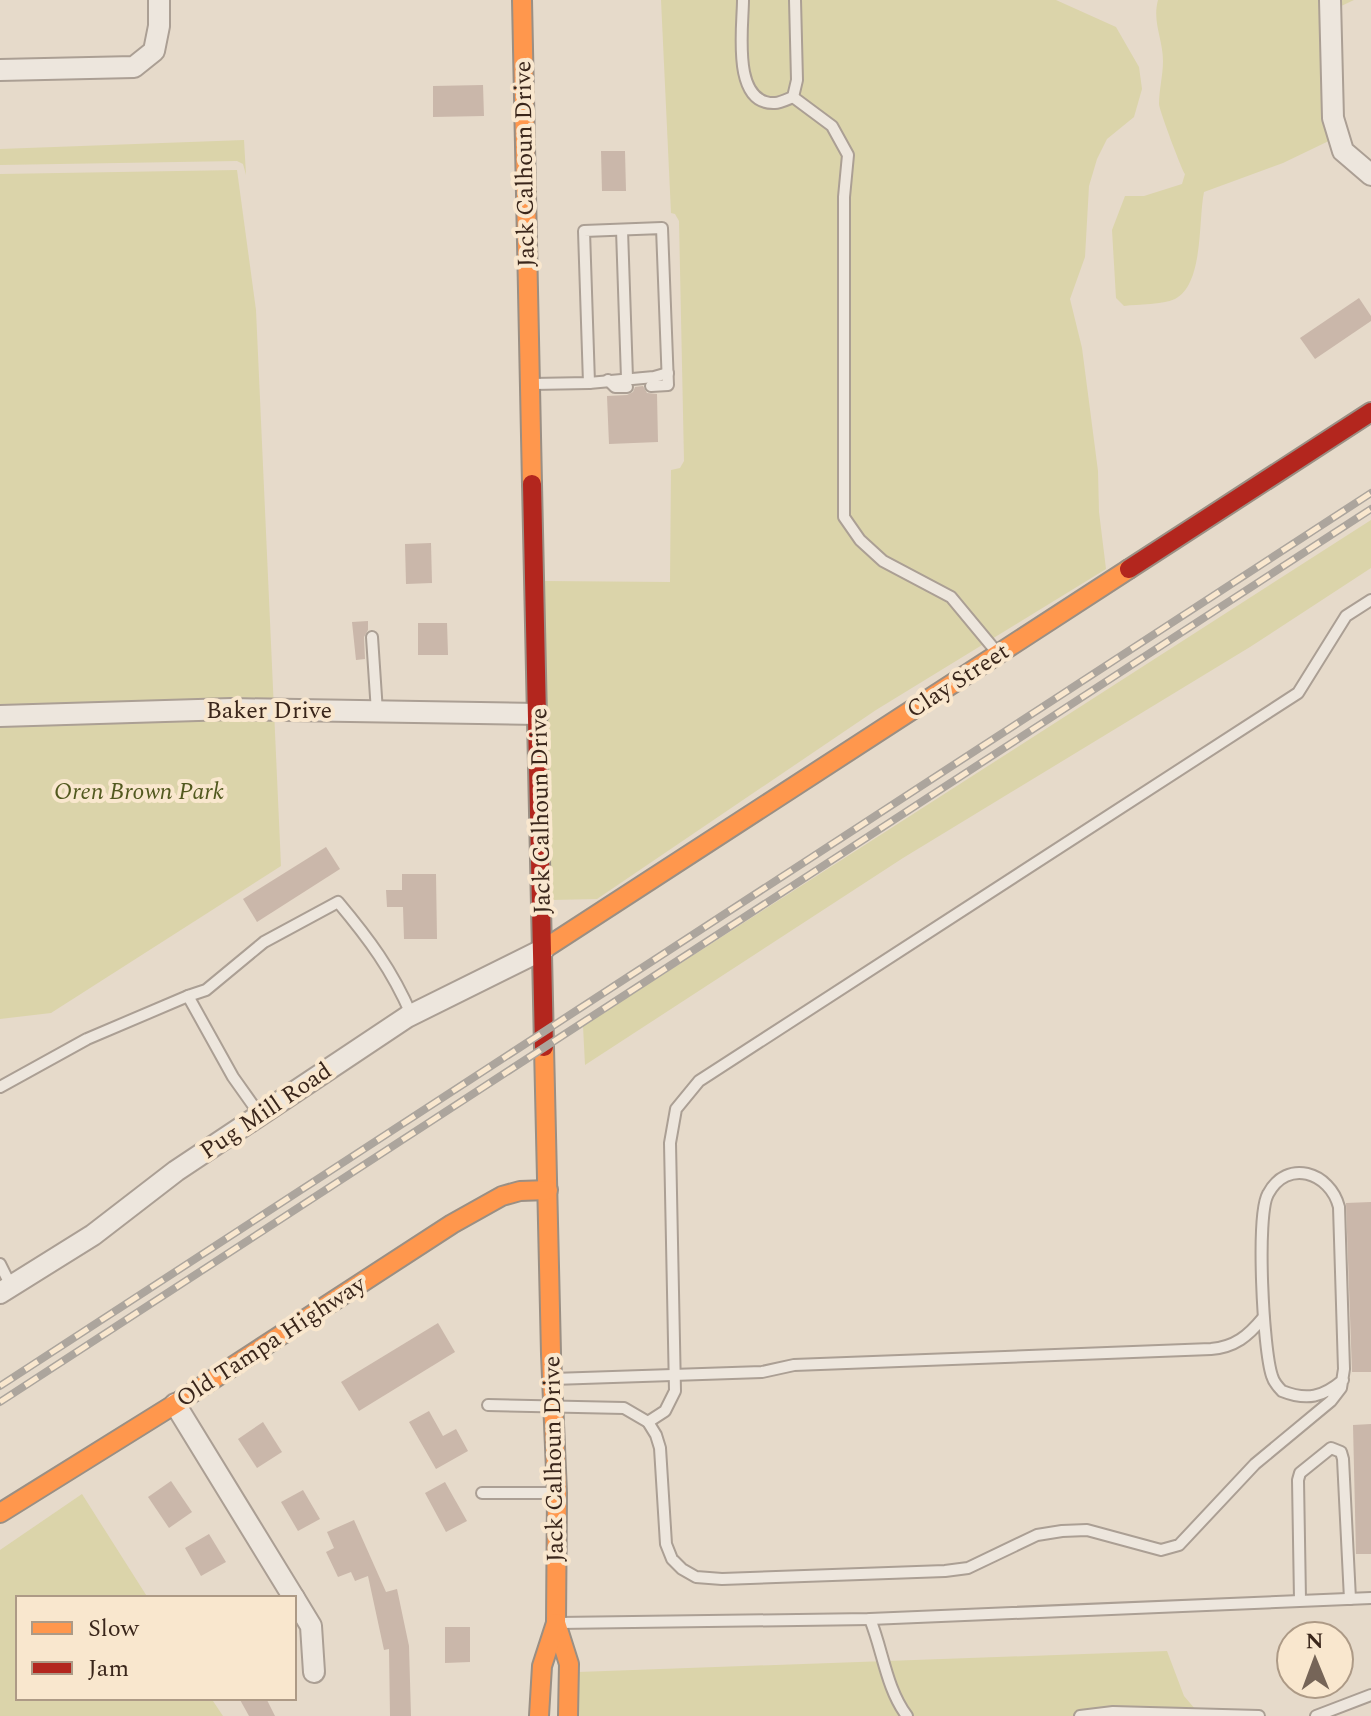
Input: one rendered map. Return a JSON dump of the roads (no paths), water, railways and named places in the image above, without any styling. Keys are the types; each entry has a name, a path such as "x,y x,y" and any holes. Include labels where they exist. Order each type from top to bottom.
{"street":[{"path":"0,70 134,67 154,51 159,26 159,0"},
{"name":"Jack Calhoun Drive","path":"522,0 557,1493 556,1623 542,1666 539,1716"},
{"path":"1330,0 1333,118 1343,151 1371,175"},
{"name":"Clay Street","path":"544,949 1371,412"},
{"name":"Baker Drive","path":"0,716 231,709 538,714"},
{"name":"Pug Mill Road","path":"6,1290 93,1235 176,1171 411,1014 544,949"},
{"name":"Old Tampa Highway","path":"0,1513 175,1404 452,1224 502,1196 520,1191 548,1190"},
{"path":"175,1404 293,1596"},
{"path":"296,1601 311,1626 314,1672"},
{"name":"Jack Calhoun Drive","path":"556,1623 569,1664 568,1716"}],"lane":[{"path":"743,0 742,72 749,90 759,100 775,103 793,97"},
{"path":"793,97 797,80 795,0"},
{"path":"793,97 832,126 848,155 844,197 844,517 860,540 883,561 951,597 999,655"},
{"path":"589,383 584,231 662,228 668,385 651,386"},
{"path":"622,230 627,382"},
{"path":"530,384 608,380 615,387 668,373"},
{"path":"648,1422 665,1411 675,1391 670,1143 676,1109 699,1081 1298,693 1346,616 1371,600"},
{"path":"372,637 377,712"},
{"path":"0,1087 87,1039 206,990 264,942 338,902 376,947 400,987 411,1014"},
{"path":"188,996 233,1077 260,1115"},
{"path":"488,1405 624,1408 648,1422 660,1448 666,1544 672,1559 696,1577 722,1579 945,1571 968,1568 1037,1535 1062,1531 1087,1530 1161,1550 1179,1545 1255,1464 1331,1401 1341,1388 1343,1380 1344,1369 1339,1207 1336,1194 1326,1182 1310,1173 1291,1173 1278,1181 1266,1196 1263,1216 1263,1318 1272,1375 1282,1391 1309,1398 1330,1390 1343,1380"},
{"path":"0,1264 6,1290"},
{"path":"552,1379 762,1372 794,1365 1226,1348 1252,1332 1263,1318"},
{"path":"1300,1599 1298,1480 1300,1473 1331,1448 1341,1452 1343,1459 1350,1599"},
{"path":"482,1493 557,1493"},
{"path":"556,1623 870,1619 1371,1598"},
{"path":"870,1619 881,1645 891,1688 907,1716"},
{"path":"1316,1716 1371,1695"},
{"path":"1080,1716 1113,1712 1259,1716"}],"railway":[{"path":"0,1386 1371,493"},
{"path":"0,1402 1371,509"}],"park label":[{"name":"Oren Brown Park","path":"139,792"}]}
